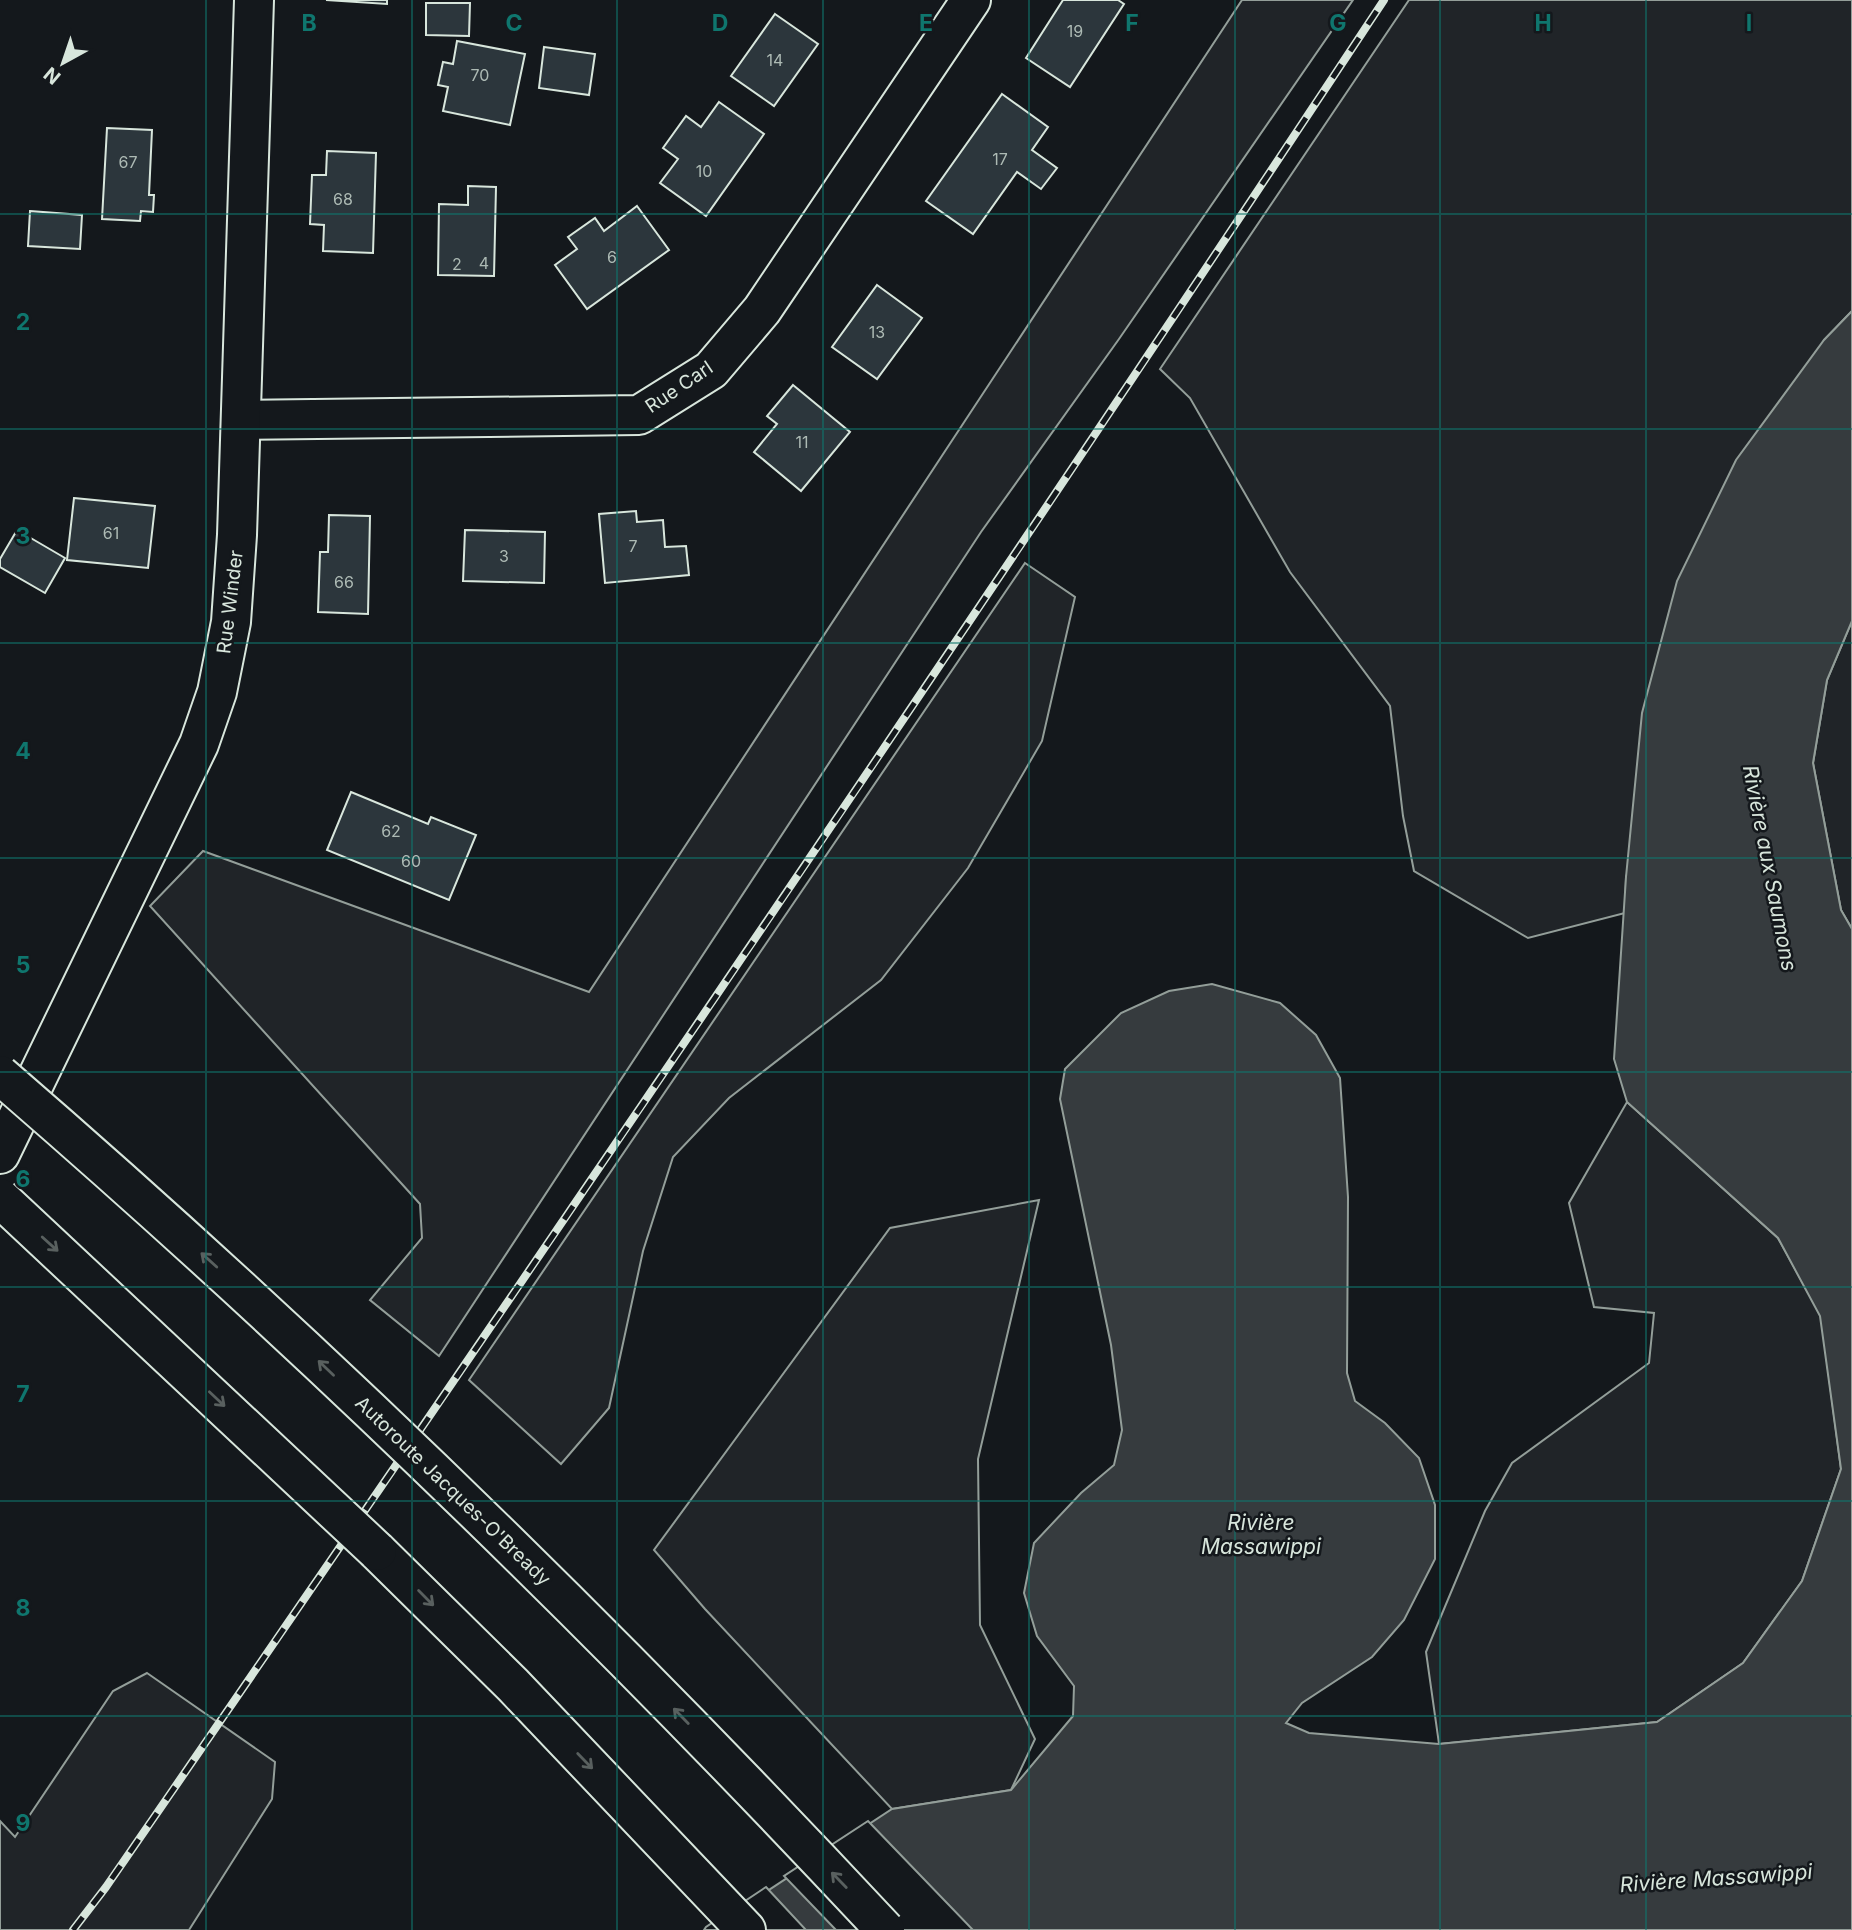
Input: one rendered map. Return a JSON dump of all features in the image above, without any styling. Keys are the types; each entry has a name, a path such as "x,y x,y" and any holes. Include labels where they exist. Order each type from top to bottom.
{"main road":[{"name":"Rue Winder","path":"0,1154 164,821 199,744 217,692 231,622 242,420 254,0"},
{"name":"Rue Carl","path":"242,420 639,415 710,370 762,310 971,0"},
{"name":"Autoroute Jacques-O'Bready","path":"0,1074 259,1306 494,1529 674,1709 885,1930"},
{"path":"0,1198 412,1584 746,1930"}],"shaded area":[{"path":"1242,0 1353,0 1119,339 981,532 439,1356 370,1300 422,1238 420,1204 150,906 203,851 589,992"},
{"path":"1409,0 1852,0 1852,311 1824,340 1626,877 1625,913 1528,938 1414,871 1403,816 1390,706 1290,572 1190,398 1160,369"},
{"path":"1025,563 1075,597 1042,741 968,868 881,980 729,1098 673,1157 643,1251 609,1408 561,1464 469,1380"},
{"path":"1852,621 1852,929 1841,910 1813,763 1827,680"},
{"path":"1627,1102 1778,1238 1821,1316 1841,1469 1802,1581 1743,1663 1657,1722 1439,1744 1426,1652 1485,1511 1512,1463 1649,1363 1654,1313 1594,1307 1569,1203"},
{"path":"1039,1200 978,1459 980,1625 1035,1739 1011,1790 892,1809 705,1609 654,1550 890,1228"},
{"path":"147,1673 275,1762 272,1799 189,1930 0,1930 0,1821 15,1837 113,1691"}],"water":[{"name":"Rivière Massawippi","path":"1852,311 1852,621 1827,680 1813,763 1841,910 1852,929 1852,1930 708,1930 892,1809 1011,1790 1073,1716 1074,1686 1037,1636 1024,1593 1034,1543 1081,1493 1114,1465 1122,1430 1111,1345 1060,1099 1065,1069 1121,1013 1169,991 1212,984 1280,1003 1316,1035 1340,1078 1348,1197 1347,1373 1355,1401 1385,1423 1419,1458 1435,1505 1435,1559 1404,1620 1372,1657 1302,1703 1286,1723 1309,1733 1439,1744 1657,1722 1743,1663 1802,1581 1841,1469 1820,1316 1778,1238 1627,1102 1614,1059 1626,877 1642,713 1677,581 1736,460 1824,340"}],"pier":[{"path":"868,1821 973,1930 836,1930 784,1876"},
{"path":"766,1887 806,1930 704,1930 706,1927"}],"building":[{"path":"326,0 387,0 387,4"},
{"path":"1063,0 1118,0 1124,4 1070,87 1026,58"},
{"path":"426,3 470,3 469,36 426,35"},
{"path":"775,14 818,44 774,106 731,76"},
{"path":"457,41 525,54 510,125 443,111 448,87 438,85 443,62 453,64"},
{"path":"544,47 595,54 589,95 539,88"},
{"path":"1002,94 1048,127 1032,150 1057,168 1041,189 1017,172 973,234 926,201"},
{"path":"719,102 764,134 706,216 660,183 678,159 663,148 686,116 701,127"},
{"path":"107,128 152,130 149,195 154,195 153,212 141,211 140,221 102,219"},
{"path":"327,151 376,153 373,253 323,251 324,225 310,224 312,175 326,175"},
{"path":"468,186 496,187 494,276 438,275 439,204 468,205"},
{"path":"637,206 669,250 587,309 555,265 577,249 568,237 595,218 604,231"},
{"path":"30,211 82,215 80,249 28,246"},
{"path":"877,285 922,318 877,379 832,347"},
{"path":"793,385 850,432 801,491 754,452 777,424 767,416"},
{"path":"74,498 155,506 148,568 67,560"},
{"path":"636,511 637,522 663,520 665,547 686,546 689,575 605,583 599,514"},
{"path":"329,515 370,516 368,614 318,612 320,552 328,552"},
{"path":"17,530 65,558 45,593 0,567 0,559"},
{"path":"465,530 545,532 544,583 463,581"},
{"path":"351,792 428,824 431,817 476,835 449,900 327,850"}],"railway":[{"path":"73,1930 106,1887 749,947 1384,0"}],"water label":[{"name":"Rivière aux Saumons","path":"1770,868"}]}
